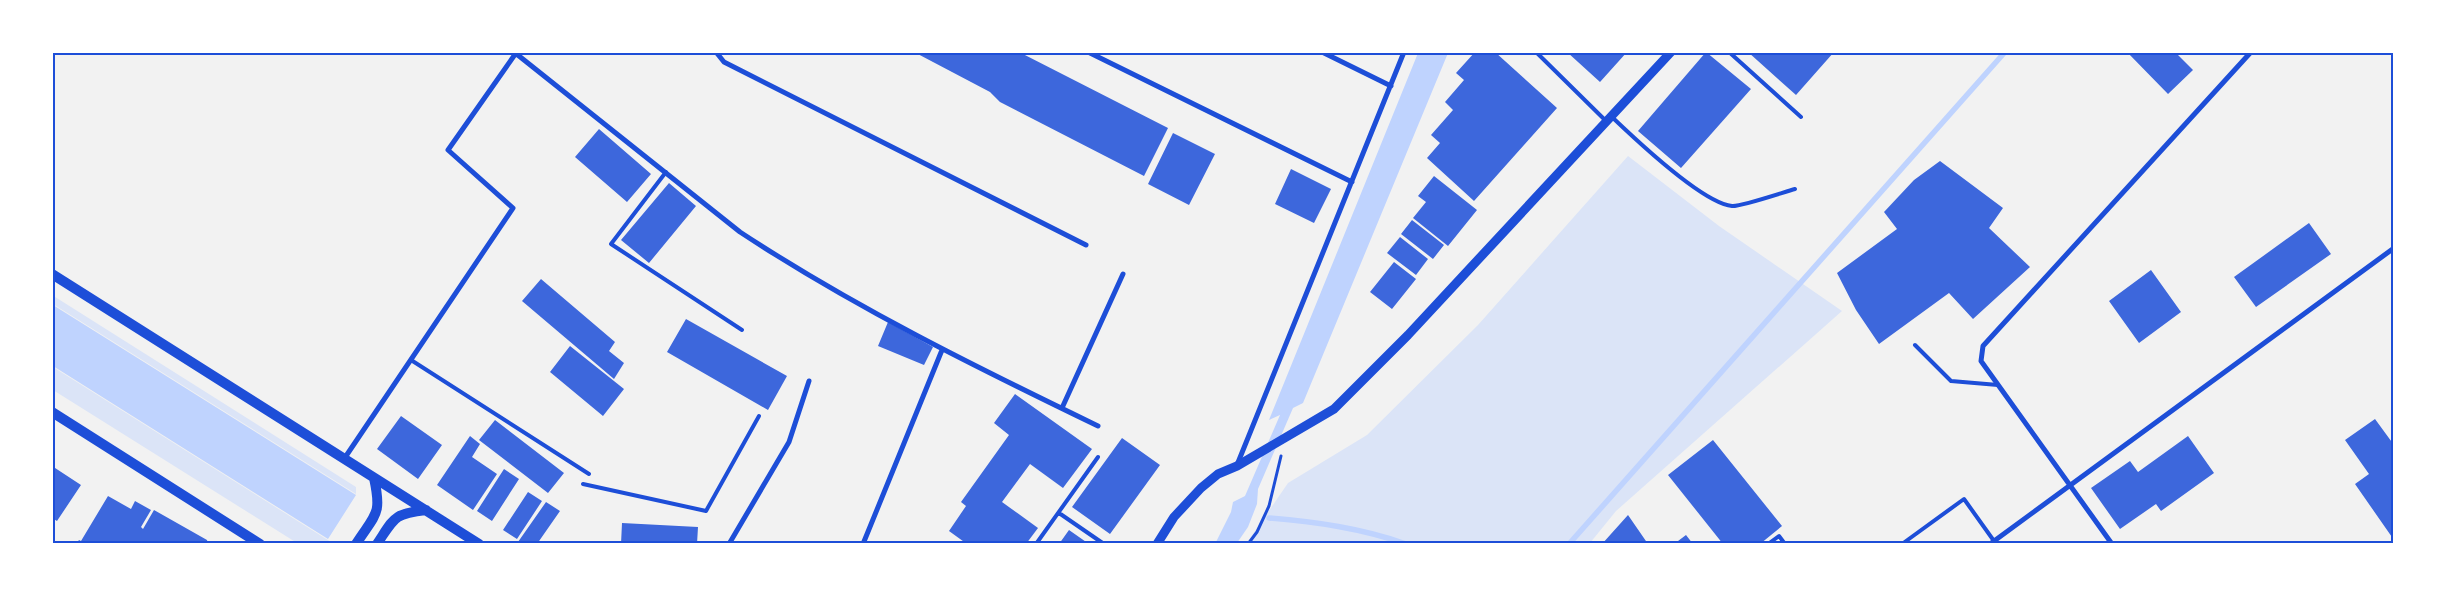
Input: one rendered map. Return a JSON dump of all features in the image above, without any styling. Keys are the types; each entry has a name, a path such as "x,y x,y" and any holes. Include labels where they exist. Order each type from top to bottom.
{"main road":[{"path":"52,274 479,544"},
{"path":"52,412 260,544"},
{"path":"356,544 378,510 379,503 374,478"},
{"path":"377,544 394,518 400,514 426,510"}],"street":[{"path":"716,52 724,62 1086,245"},
{"path":"1088,52 1352,182"},
{"path":"1322,52 1391,86"},
{"path":"1237,466 1404,52"},
{"path":"1157,544 1174,517 1201,488 1218,474 1237,466 1334,409 1408,335 1670,52"},
{"path":"2112,544 1981,361 1983,346 2250,52"},
{"path":"344,459 513,208 448,150 515,53 740,232 768,250 942,350 1098,426"},
{"path":"1992,542 2394,248"},
{"path":"1062,408 1123,274"},
{"path":"862,544 942,350"},
{"path":"729,544 789,442 809,381"}],"lane":[{"path":"1536,52 1609,120 1707,195 1732,206 1795,189"},
{"path":"1729,52 1801,117"},
{"path":"666,172 611,244 742,330"},
{"path":"1915,345 1951,380 1999,385"},
{"path":"411,360 588,474"},
{"path":"583,484 706,510 758,416"},
{"path":"1036,544 1098,457"},
{"path":"1902,544 1964,499 1992,542"},
{"path":"1059,513 1104,544"},
{"path":"1768,544 1779,536 1785,544"}],"path":[{"path":"1248,544 1257,532 1269,506 1276,470 1287,436"}],"shaded area":[{"path":"1628,156 1719,226 1842,311 1616,511 1590,543 1246,544 1288,483 1367,435 1478,325"},
{"path":"52,295 356,487 356,494 53,304"},
{"path":"53,367 331,542 297,543 53,390"}],"water":[{"path":"1418,53 1448,53 1303,403 1293,408 1258,489 1257,504 1248,527 1237,543 1215,544 1231,512 1233,502 1245,496 1280,415 1269,420"},
{"path":"53,305 356,495 328,539 53,366"}],"building":[{"path":"914,52 1019,52 1168,128 1144,176 1000,102 990,92"},
{"path":"1475,52 1495,52 1557,108 1474,201 1427,158 1440,143 1431,135 1453,110 1445,102 1464,80 1456,73"},
{"path":"1567,52 1627,52 1600,82"},
{"path":"1706,52 1751,89 1681,168 1638,131"},
{"path":"1748,52 1834,52 1796,95"},
{"path":"2127,52 2175,52 2193,70 2168,94"},
{"path":"599,129 651,174 627,202 575,157"},
{"path":"1173,133 1215,154 1189,205 1148,184"},
{"path":"1940,161 2003,208 1989,228 2030,267 1973,319 1949,293 1879,344 1856,310 1837,273 1897,229 1884,212 1914,180"},
{"path":"1291,169 1331,189 1314,223 1275,204"},
{"path":"1434,176 1477,210 1448,246 1413,218 1426,202 1418,196"},
{"path":"669,183 696,206 649,263 621,240"},
{"path":"1412,220 1444,245 1433,259 1401,234"},
{"path":"2309,223 2331,254 2256,307 2234,277"},
{"path":"1400,237 1428,259 1416,275 1387,253"},
{"path":"1394,262 1416,279 1392,309 1370,292"},
{"path":"2151,270 2181,312 2139,343 2109,301"},
{"path":"541,279 615,342 609,351 624,363 614,379 522,301"},
{"path":"686,319 787,376 768,410 667,352"},
{"path":"888,322 933,347 924,365 878,346"},
{"path":"570,346 624,389 603,416 550,372"},
{"path":"1015,394 1092,449 1063,488 1030,464 1002,502 1038,528 1026,544 967,544 949,531 966,506 961,502 1009,435 994,423"},
{"path":"401,416 442,445 418,479 377,449"},
{"path":"2375,419 2394,445 2394,540 2355,484 2369,474 2345,440"},
{"path":"495,420 564,473 548,493 479,440"},
{"path":"470,436 480,444 472,457 497,474 473,510 437,485"},
{"path":"2188,436 2214,473 2161,511 2156,504 2120,529 2091,488 2130,461 2138,472"},
{"path":"1122,438 1160,465 1110,534 1072,507"},
{"path":"1713,440 1782,526 1760,544 1723,544 1668,475"},
{"path":"52,466 81,485 57,521 52,518"},
{"path":"504,469 519,479 492,521 477,511"},
{"path":"528,492 542,501 517,539 503,530"},
{"path":"108,496 131,509 135,501 151,510 141,527 143,529 154,510 207,540 208,544 76,544 79,540 81,541"},
{"path":"546,502 560,511 537,544 520,544 518,542"},
{"path":"1628,515 1648,544 1602,544"},
{"path":"622,523 698,527 697,544 621,544"},
{"path":"1069,530 1089,544 1059,544"},
{"path":"1686,535 1693,544 1674,544"}],"waterway":[{"path":"1569,544 2005,52"},
{"path":"1269,518 1338,526 1406,544"}]}
